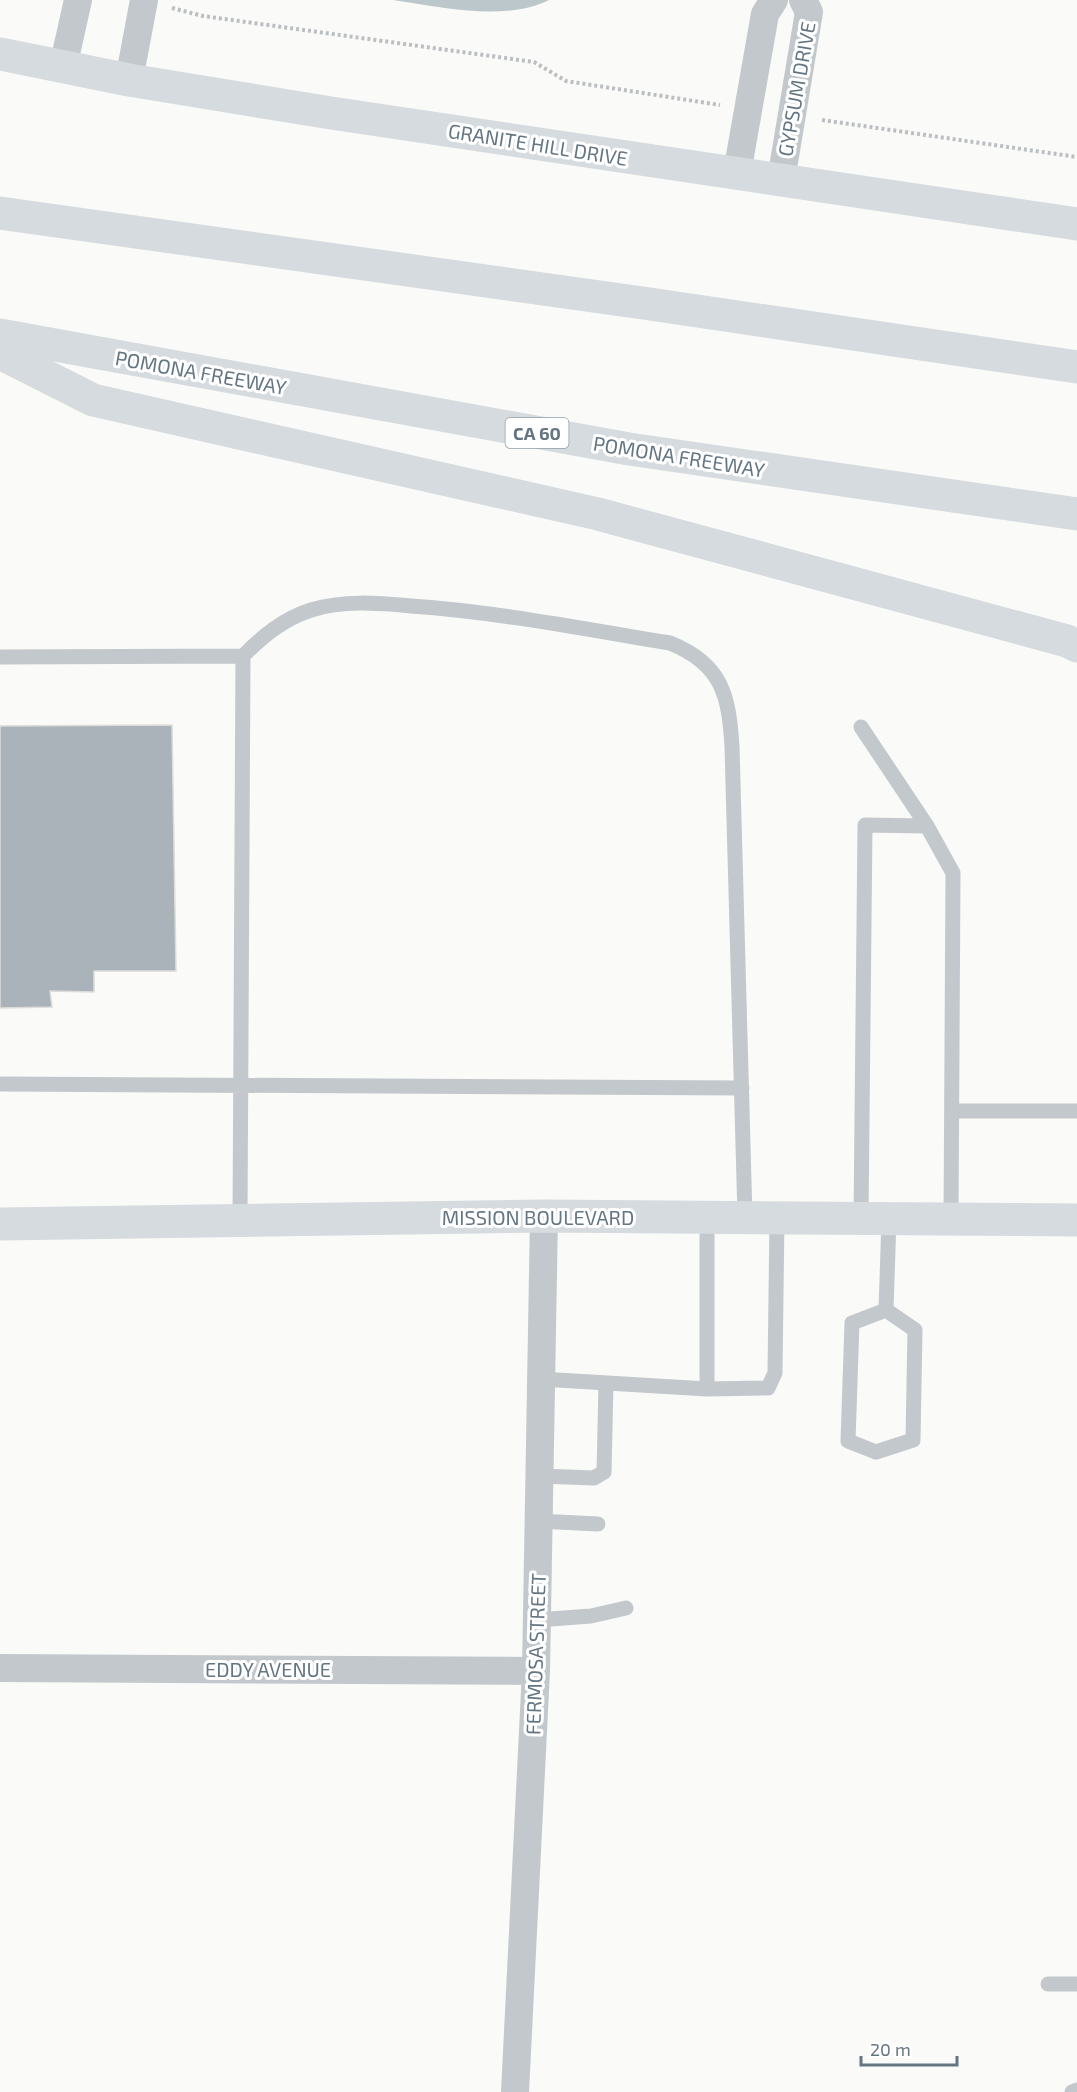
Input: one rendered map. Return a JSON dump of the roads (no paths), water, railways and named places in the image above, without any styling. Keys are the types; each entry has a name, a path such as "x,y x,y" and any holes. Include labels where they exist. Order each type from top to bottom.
{"main road":[{"name":"GRANITE HILL DRIVE","path":"0,54 129,80 1077,224"},
{"path":"0,213 651,304 1077,367"},
{"name":"POMONA FREEWAY","path":"0,335 629,449 1077,514"},
{"path":"0,353 93,400 598,514 1067,641 1077,646"},
{"name":"MISSION BOULEVARD","path":"0,1224 544,1216 1077,1220"}],"street":[{"path":"63,67 78,0"},
{"path":"129,80 144,0"},
{"name":"GYPSUM DRIVE","path":"738,173 765,14 774,0"},
{"name":"GYPSUM DRIVE","path":"781,180 809,12 803,0"},
{"name":"FERMOSA STREET","path":"515,2092 536,1671 544,1216"},
{"name":"EDDY AVENUE","path":"0,1668 536,1671"}],"lane":[{"path":"240,1220 243,656 265,634 291,618 336,604 373,603 454,609 670,643 702,660 715,672 724,692 730,718 742,1088 761,1217 775,1373 768,1388 707,1389 541,1379"},
{"path":"0,657 243,656"},
{"path":"861,727 927,826 953,873 951,1219"},
{"path":"886,1310 852,1323 848,1441 876,1452 913,1440 915,1330 886,1310 875,1219 865,825 927,826"},
{"path":"0,1084 742,1088"},
{"path":"953,1111 1077,1111"},
{"path":"707,1217 707,1389"},
{"path":"539,1476 594,1478 604,1472 606,1383"},
{"path":"538,1521 598,1524"},
{"path":"537,1620 591,1616 626,1608"},
{"path":"1048,1984 1077,1984"},
{"path":"1072,2092 1077,2090"}]}
